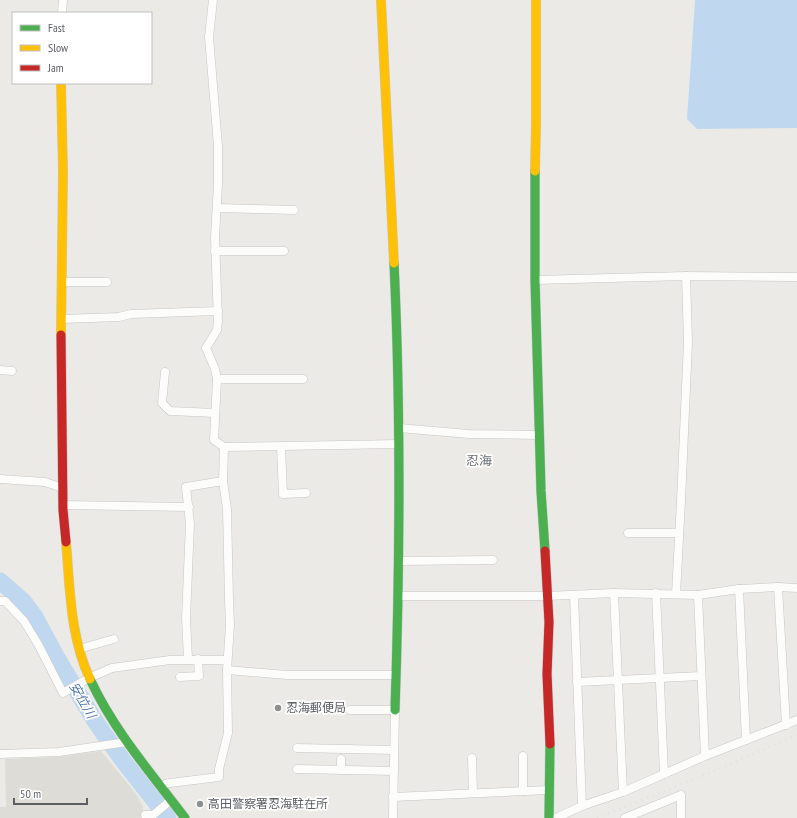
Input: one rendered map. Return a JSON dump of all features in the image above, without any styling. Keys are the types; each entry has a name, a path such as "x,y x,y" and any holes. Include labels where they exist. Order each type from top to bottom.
{"street":[{"path":"62,12 63,0"},
{"path":"213,0 209,37 219,167 215,251 218,311 217,330 206,348 215,369 217,379 214,440 224,447 399,444"},
{"path":"380,0 394,261 399,428 399,596 393,818"},
{"path":"536,0 536,126 534,191 535,280 539,435 549,622 547,680 550,744 549,818"},
{"path":"61,84 63,172 63,505 64,534 74,630 87,679 124,743 161,788 169,801 185,818"},
{"path":"217,208 294,210"},
{"path":"215,251 284,251"},
{"path":"535,280 686,276 797,276"},
{"path":"676,594 688,342 686,276"},
{"path":"62,282 107,282"},
{"path":"62,319 119,317 132,314 218,311"},
{"path":"0,370 12,371"},
{"path":"165,372 162,403 170,411 215,413"},
{"path":"217,379 303,379"},
{"path":"399,428 469,434 539,435"},
{"path":"161,788 165,784 170,783 219,777 219,769 228,733 227,660 230,625 227,509 223,481 224,447"},
{"path":"281,447 283,494 306,493"},
{"path":"0,479 45,482 63,488"},
{"path":"188,659 186,618 190,524 186,487 223,481"},
{"path":"63,505 189,507"},
{"path":"628,533 679,534"},
{"path":"399,561 492,560"},
{"path":"399,596 547,596 614,593 698,595 739,589 778,587 797,588"},
{"path":"778,587 786,725"},
{"path":"739,589 746,740"},
{"path":"614,593 623,792"},
{"path":"656,593 664,774"},
{"path":"574,595 582,806"},
{"path":"698,595 705,756"},
{"path":"0,601 5,601 24,621 39,646 63,693 100,672 127,665 188,659 227,660"},
{"path":"79,649 114,639"},
{"path":"180,677 199,676 198,659"},
{"path":"227,670 287,675 396,675"},
{"path":"577,682 702,676"},
{"path":"350,710 395,710"},
{"path":"556,818 582,806 623,792 705,756 797,720"},
{"path":"0,754 59,752 124,743"},
{"path":"297,748 394,750"},
{"path":"522,756 523,791"},
{"path":"472,758 474,793"},
{"path":"341,759 341,770"},
{"path":"305,779 301,770 394,771"},
{"path":"393,796 549,790"},
{"path":"627,817 681,794 681,818"},
{"path":"145,815 154,814 169,801"}],"shaded area":[{"path":"101,751 137,795 143,807 144,818 0,818 0,807 6,807 5,759 58,757"}],"water":[{"path":"695,0 797,0 797,128 697,129 687,119"}],"waterway":[{"name":"安位川","path":"0,581 24,602 35,617 57,658 95,721 121,758 168,818"}],"railway":[{"path":"597,818 707,774 797,735"}],"traffic: fast":[{"path":"535,171 535,280 541,491 545,551"},
{"path":"394,263 399,431 398,598 395,710"},
{"path":"90,679 110,716 122,734 185,818"},
{"path":"549,818 550,744"}],"traffic: slow":[{"path":"381,0 394,263"},
{"path":"535,171 536,0"},
{"path":"61,84 63,172 61,335"},
{"path":"66,542 72,612 78,646 90,679"}],"traffic: jam":[{"path":"61,335 63,510 66,542"},
{"path":"545,551 549,622 547,674 550,744"}],"place":[{"name":"忍海郵便局","path":"278,708"},
{"name":"高田警察署忍海駐在所","path":"200,804"}],"district":[{"name":"忍海","path":"479,460"}]}
